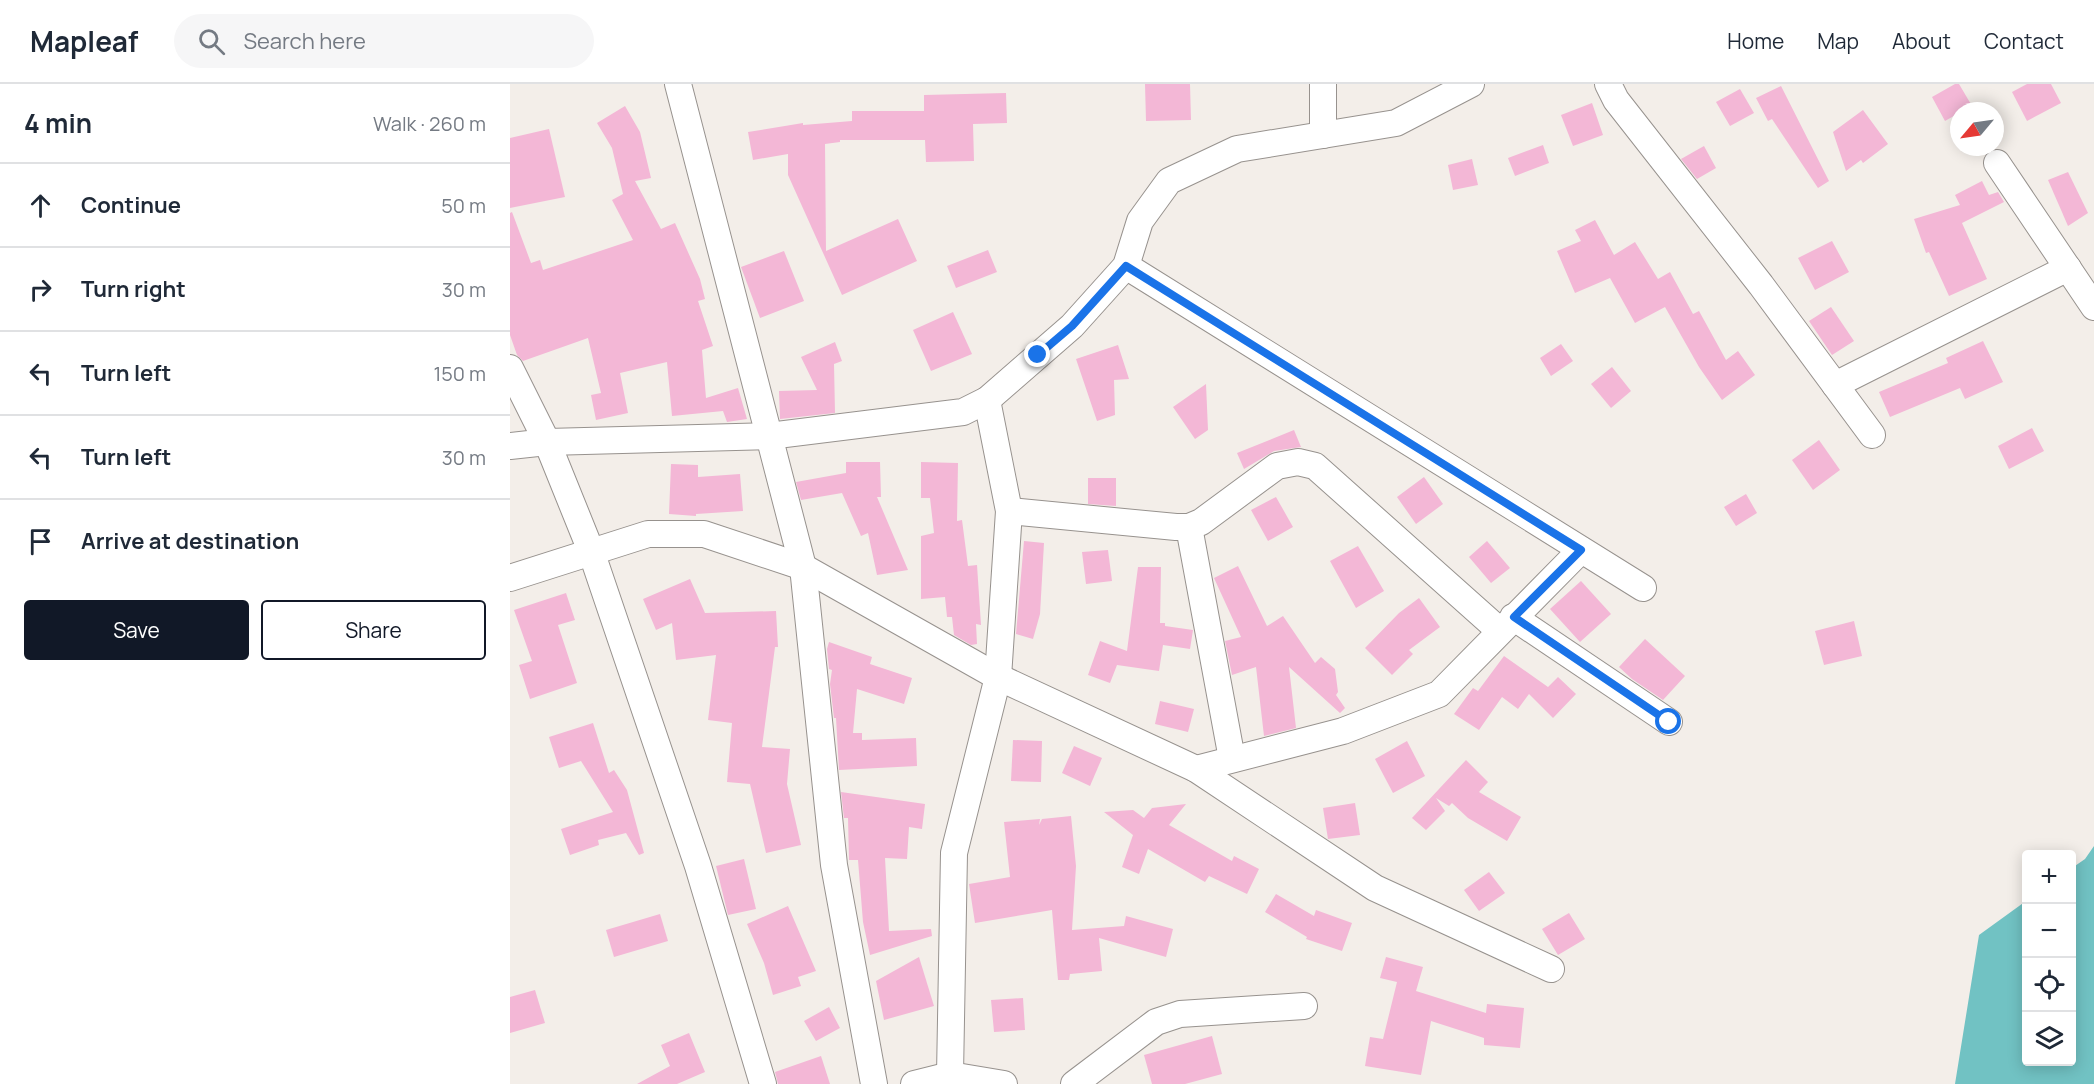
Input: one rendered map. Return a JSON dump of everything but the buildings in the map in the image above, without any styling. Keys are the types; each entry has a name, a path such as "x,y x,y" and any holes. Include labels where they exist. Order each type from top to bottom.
{"street":[{"path":"678,84 803,567 834,865 874,1084"},
{"path":"1323,84 1323,135"},
{"path":"510,446 547,442 769,436 963,412 987,399 1072,326 1126,266 1140,221 1169,182 1236,149 1396,123 1471,84"},
{"path":"1608,84 1616,100 1761,285 1872,435"},
{"path":"1996,163 2094,308"},
{"path":"1126,266 1643,588"},
{"path":"1835,385 2068,268"},
{"path":"510,368 547,442 591,551 698,866 763,1084"},
{"path":"950,1075 954,853 998,677 1009,511 987,399"},
{"path":"1009,511 1189,527 1201,522 1277,466 1298,462 1315,466 1507,624 1669,722"},
{"path":"1189,527 1232,759"},
{"path":"510,578 648,534 704,534 803,567 998,677 1196,769 1375,888 1551,969"},
{"path":"1196,769 1343,730 1439,694 1581,550"},
{"path":"1074,1084 1156,1022 1180,1014 1304,1005"},
{"path":"914,1084 950,1075 1004,1084"}],"water":[{"path":"2094,846 2094,1084 1955,1084 1979,935 2022,904 2022,1066 2076,1066 2076,865 2085,859"}],"route":[{"path":"1038,355 1072,326 1126,266 1581,550 1514,617 1669,722"}]}
